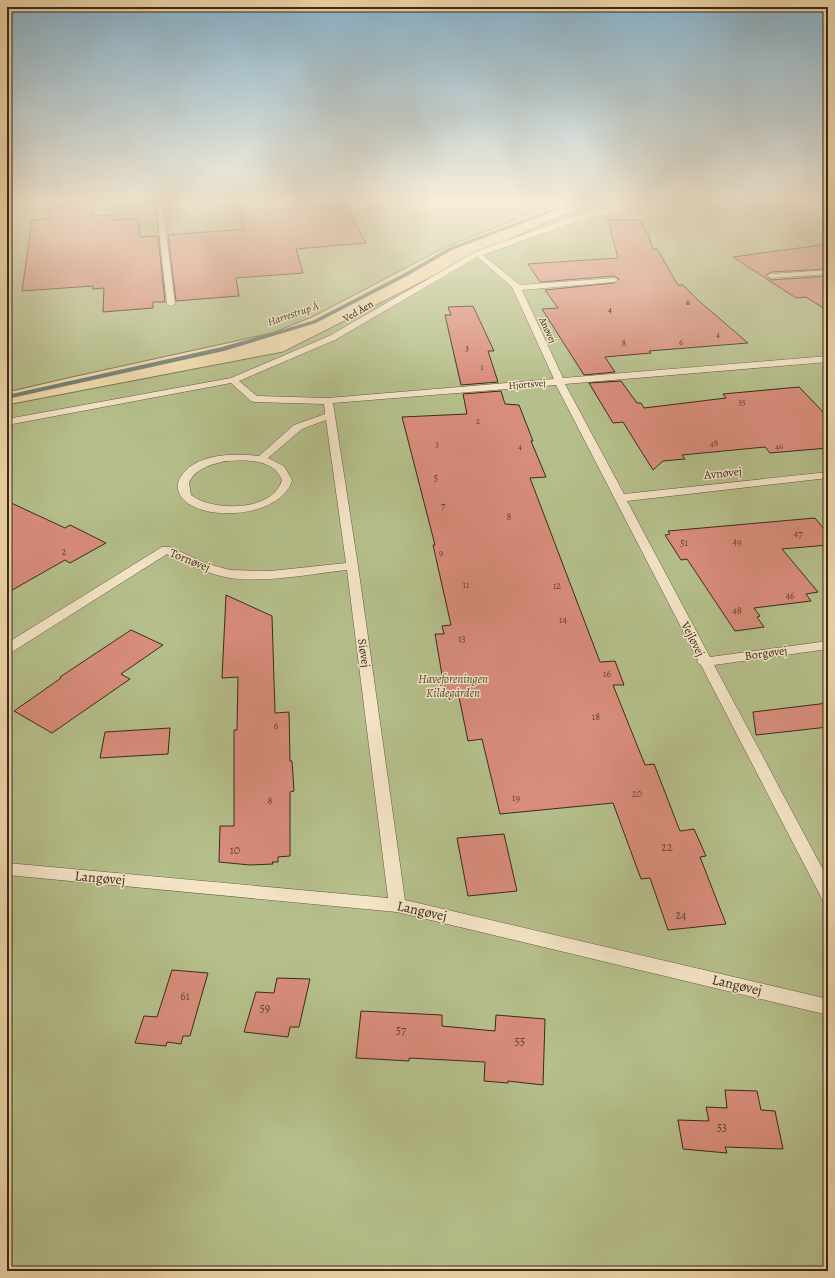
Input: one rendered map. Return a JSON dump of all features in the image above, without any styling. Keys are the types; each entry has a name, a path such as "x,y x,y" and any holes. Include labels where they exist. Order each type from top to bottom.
{"lane":[{"path":"166,262 171,304"},
{"name":"Ved Åen","path":"7,422 232,380 332,338 465,262"},
{"name":"Anøvej","path":"487,262 516,288 559,381"},
{"path":"771,276 828,272"},
{"path":"516,288 614,280"},
{"name":"Hjortsvej","path":"232,380 254,399 329,408 559,381 828,359"},
{"name":"Vejløvej","path":"559,381 621,498 704,662 828,895"},
{"path":"261,459 274,464 284,471 287,480 282,492 264,504 239,510 220,510 209,508 190,500 183,492 183,483 188,474 197,467 212,461 226,458 243,457 261,459 298,427 329,408"},
{"name":"Siøvej","path":"329,408 352,566 397,905"},
{"name":"Avnøvej","path":"621,498 828,475"},
{"name":"Tornøvej","path":"7,649 166,549 201,566 230,574 271,575 352,566"},
{"name":"Borgøvej","path":"704,662 828,645"},
{"name":"Langøvej","path":"7,869 397,905 828,1007"}],"green space":[{"path":"7,262 418,262 312,317 272,333 7,392"},
{"name":"Haveforeningen Kildegården","path":"462,262 828,262 828,1271 7,1271 7,405 283,352"}],"building":[{"path":"26,262 161,262 165,302 153,302 153,308 103,312 104,288 93,289 93,286 22,291"},
{"path":"171,262 300,262 303,273 236,278 239,296 176,301"},
{"path":"563,262 664,262 678,285 683,285 699,301 748,343 649,351 651,353 605,357 615,372 584,375 542,309 558,308 545,290 614,283 619,279 614,276 540,282 528,264"},
{"path":"740,262 828,262 828,269 771,272 766,275 771,280 828,276 828,311 806,297 796,298"},
{"path":"473,306 494,351 488,351 498,382 461,385 445,315 451,315 448,307"},
{"path":"621,381 637,403 641,403 644,408 726,398 723,394 799,387 828,417 828,448 770,453 765,447 682,455 685,459 663,461 653,470 623,422 613,423 589,383"},
{"path":"501,391 505,404 519,405 533,441 531,441 546,477 530,478 600,662 615,661 624,685 613,685 645,765 654,764 680,831 694,829 706,856 700,857 726,924 668,930 650,878 641,879 613,803 500,814 482,739 468,741 459,697 446,698 435,634 444,634 442,626 451,625 433,545 435,545 402,417 467,414 463,394"},
{"path":"7,501 65,528 70,525 106,543 70,563 65,560 7,593"},
{"path":"815,518 828,534 828,545 782,549 818,592 806,594 811,601 754,608 760,616 757,617 764,627 735,631 687,559 681,560 665,535 670,534 668,531"},
{"path":"226,595 272,616 275,713 289,712 290,761 292,761 294,791 290,792 290,856 278,857 278,862 272,862 273,864 250,865 219,862 220,826 234,826 234,730 237,730 238,677 222,678"},
{"path":"131,630 163,645 121,674 130,679 52,733 14,711 61,678 60,677"},
{"path":"828,703 828,727 756,735 753,712"},
{"path":"170,728 168,754 100,758 105,732"},
{"path":"504,834 517,891 468,896 457,838"},
{"path":"172,970 208,973 190,1036 183,1036 181,1044 167,1042 166,1046 135,1043 144,1016 157,1017"},
{"path":"277,978 310,979 299,1027 290,1027 288,1037 244,1032 256,992 274,993"},
{"path":"361,1011 442,1015 442,1026 495,1031 496,1015 545,1019 543,1085 508,1081 508,1083 484,1081 485,1062 409,1058 409,1061 356,1058"},
{"path":"725,1090 757,1091 761,1110 775,1111 783,1149 725,1147 727,1153 683,1149 678,1120 709,1121 706,1107 727,1108"}],"waterway":[{"name":"Harrestrup Å","path":"7,397 224,349 314,322 428,262"}]}
